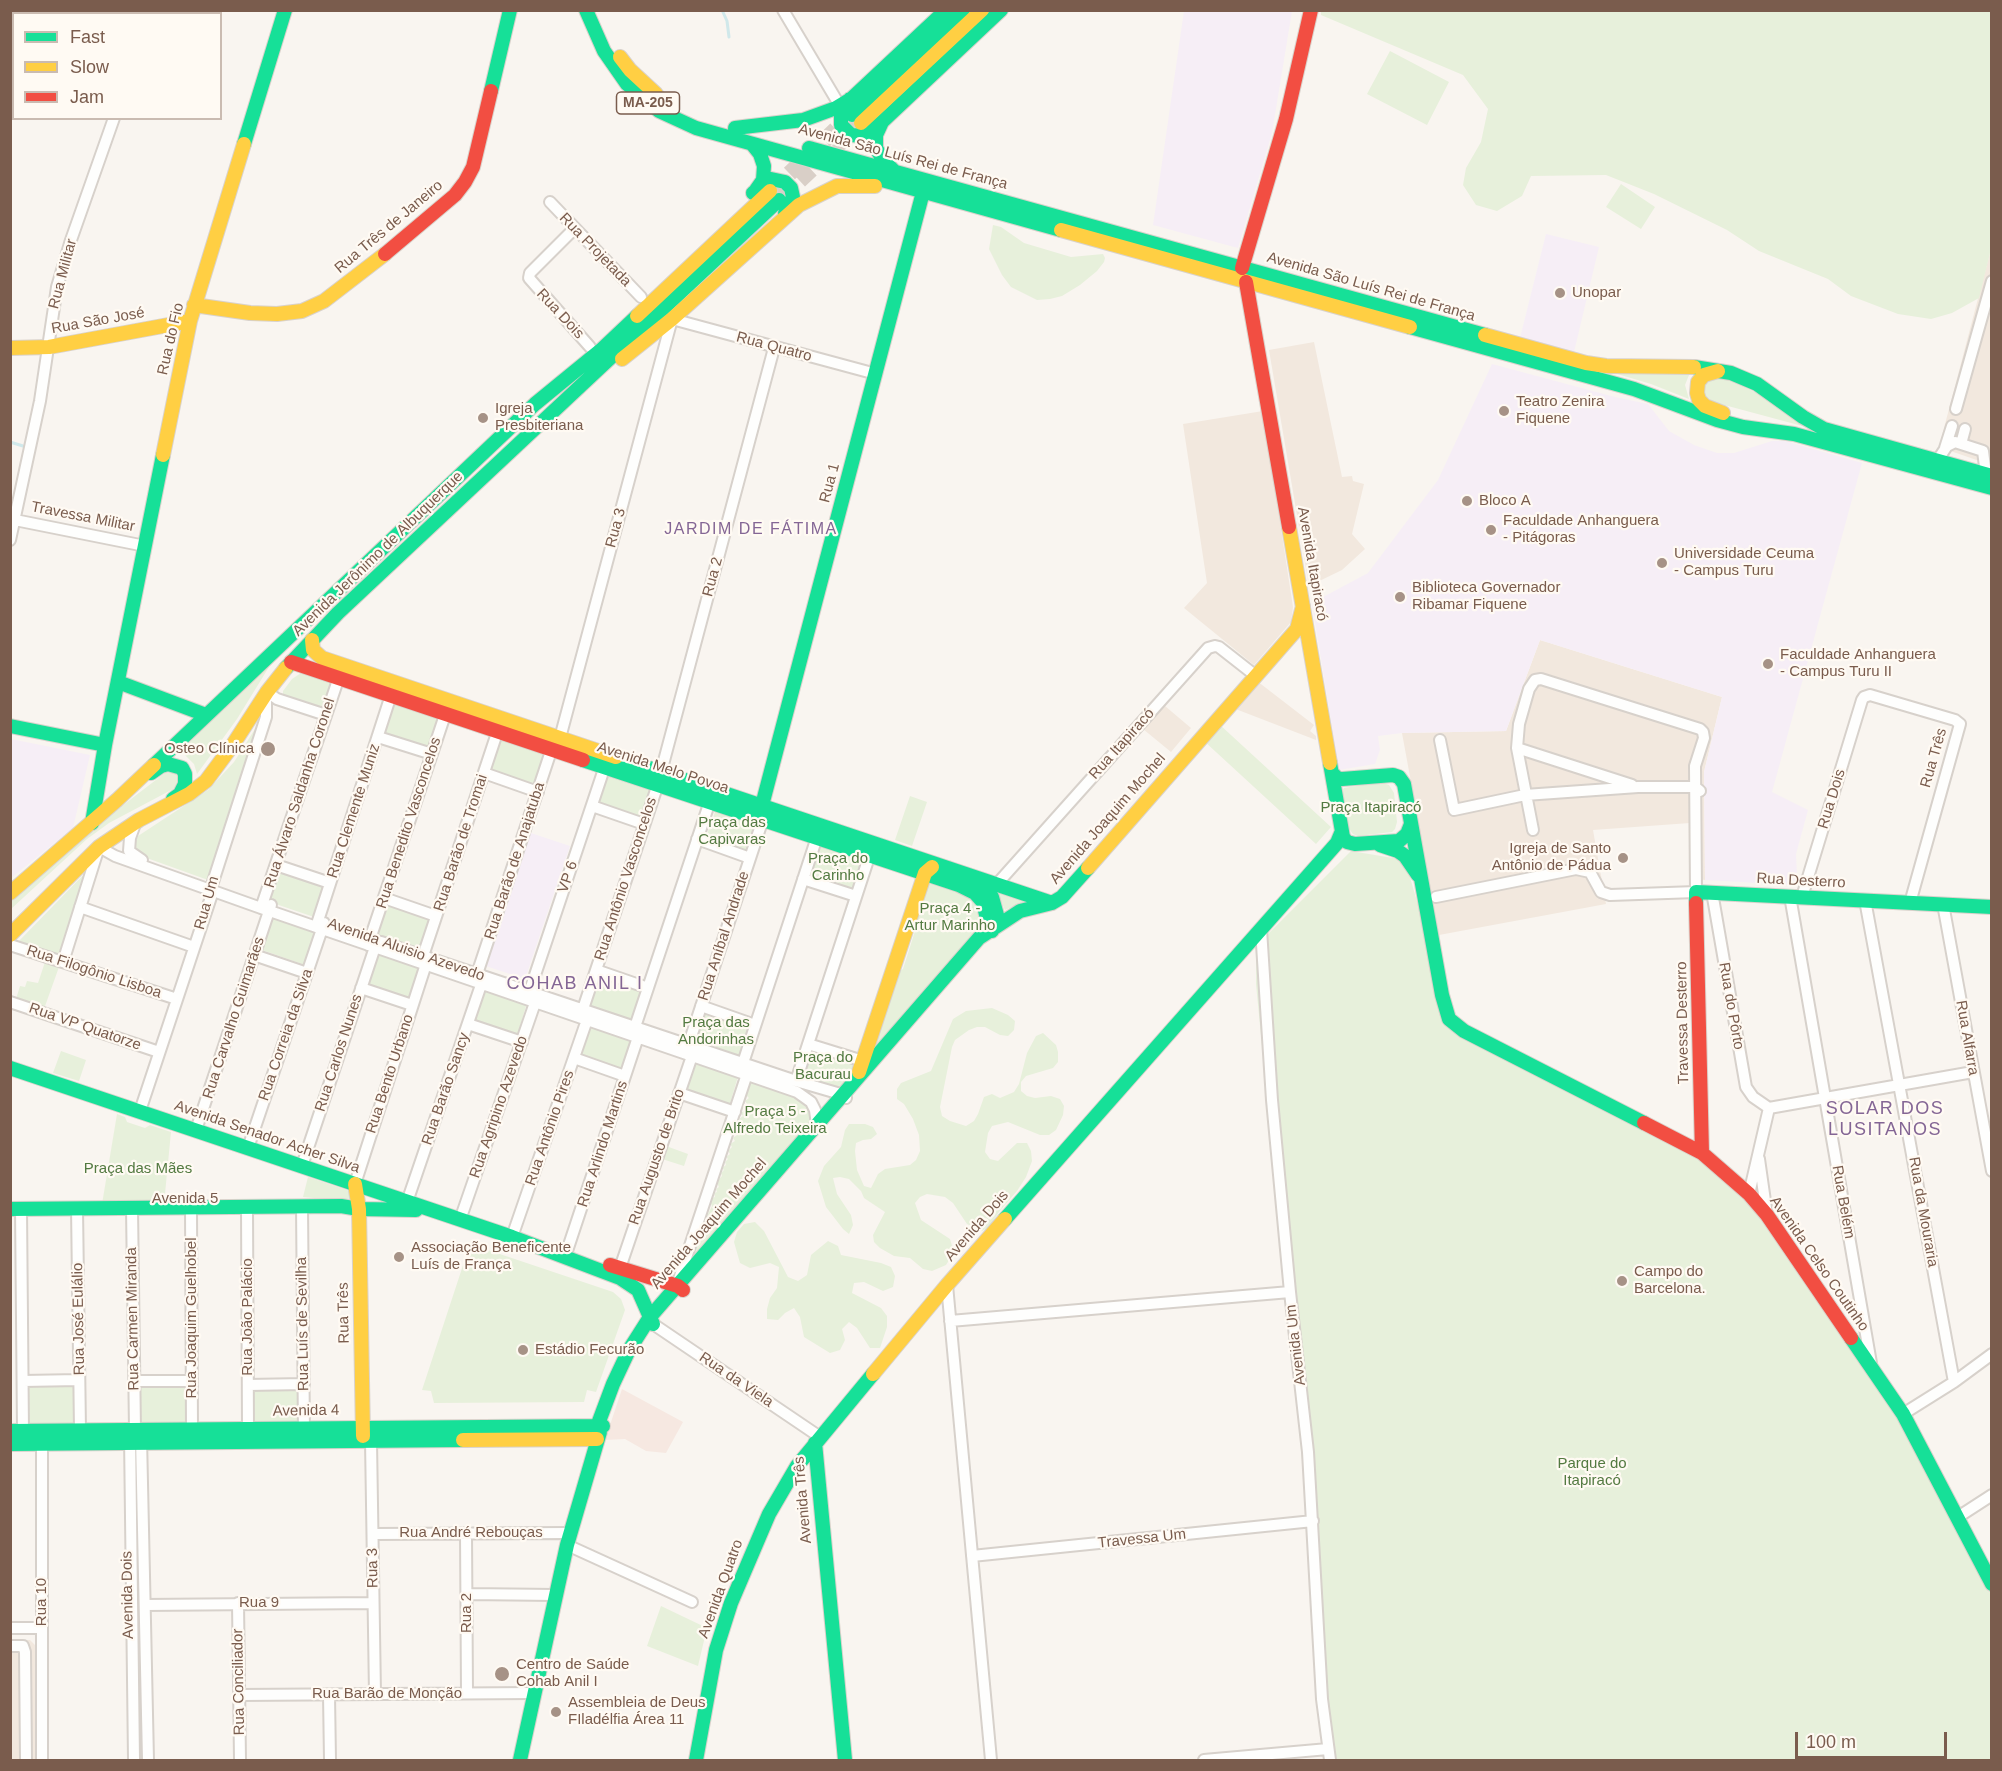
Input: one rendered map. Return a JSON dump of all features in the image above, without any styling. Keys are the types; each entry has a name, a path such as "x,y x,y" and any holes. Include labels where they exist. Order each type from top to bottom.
{"main road":[{"name":"Rua do Fio","path":"92,823 105,745 190,321 285,10"},
{"name":"Rua Três de Janeiro","path":"194,305 250,313 277,314 302,311 324,301 455,195 473,167 510,10"},
{"name":"MA-205","path":"586,10 609,60 641,98 677,121 752,144"},
{"name":"MA-205","path":"597,10 617,53 646,87 681,111 735,128"},
{"path":"735,128 802,120 845,103 946,10"},
{"path":"963,10 857,119 982,10"},
{"path":"845,103 841,116 842,125 848,134 863,136 883,121 1001,10"},
{"path":"1242,268 1286,119 1311,10"},
{"path":"883,121 877,132 876,148 883,160 895,172"},
{"name":"Avenida São Luís Rei de França","path":"735,128 1586,363 1606,366 1688,366 1722,370 1757,384 1824,429 1941,455 1990,480"},
{"path":"752,144 760,154 764,166 763,180 756,191"},
{"name":"Avenida São Luís Rei de França","path":"752,144 1634,389 1717,420 1743,427 1794,434 1990,480"},
{"path":"535,404 641,297 756,191 769,180 774,179 785,182 791,188 792,194 791,204 775,225"},
{"path":"565,400 672,320 775,225 806,200 837,186 871,186 923,192"},
{"name":"Rua 1","path":"761,814 923,192"},
{"name":"Avenida Jerônimo de Albuquerque","path":"10,893 117,800 535,404 601,350 775,195 565,400 387,566 312,640 266,693 206,781 181,800 138,821 99,847 11,937"},
{"name":"Avenida Itapiracó","path":"1246,282 1303,606 1302,632 1336,780 1342,831"},
{"name":"Rua São José","path":"10,348 49,347 190,321"},
{"path":"1722,370 1708,372 1701,378 1697,393 1702,403 1711,409 1774,431"},
{"name":"Avenida Joaquim Mochel","path":"994,928 1025,909 1052,903 1062,897 1256,676 1302,632"},
{"name":"Avenida Melo Povoa","path":"312,640 313,650 322,658 447,707 498,730 556,743"},
{"name":"Avenida Melo Povoa","path":"291,662 391,695 447,707 712,795 817,837 972,891 981,899 986,910 987,919 980,943"},
{"path":"118,682 206,714"},
{"path":"10,726 105,745"},
{"path":"117,800 161,766 171,764 182,768 186,777 182,791 177,797 138,821"},
{"name":"Avenida Celso Coutinho","path":"1336,780 1388,775 1399,777 1404,784 1411,824 1430,893 1442,995 1449,1019 1455,1025 1702,1153 1749,1194 1767,1215 1903,1414 1992,1584"},
{"name":"Avenida Melo Povoa","path":"761,814 943,866 1052,903"},
{"name":"Avenida Celso Coutinho","path":"1355,844 1402,839 1411,824"},
{"path":"1342,831 1345,840 1355,844"},
{"name":"Avenida Dois","path":"947,1285 1337,843 1342,831"},
{"name":"Avenida Celso Coutinho","path":"1374,843 1405,856 1430,893"},
{"name":"Avenida Dois","path":"1299,884 1355,844"},
{"path":"848,1094 863,1061 925,873 929,868 943,866"},
{"name":"Avenida Melo Povoa","path":"943,866 980,885 992,897 997,911 994,928"},
{"name":"Rua Desterro","path":"1696,892 1992,907"},
{"name":"Travessa Desterro","path":"1696,892 1702,1153"},
{"path":"980,943 994,928"},
{"name":"Avenida Joaquim Mochel","path":"680,1288 980,943"},
{"name":"Avenida Senador Acher Silva","path":"10,1068 512,1237 620,1278 638,1290 652,1321"},
{"name":"Avenida Joaquim Mochel","path":"520,1761 555,1594 569,1539 600,1425 625,1358 652,1321 817,1125 848,1094"},
{"name":"Rua Três","path":"355,1184 359,1209 366,1436"},
{"name":"Avenida 5","path":"16,1213 302,1210 339,1214 359,1209 431,1210"},
{"name":"Avenida Senador Acher Silva","path":"512,1237 567,1251 680,1288"},
{"name":"Avenida Três","path":"844,1761 817,1440 947,1285"},
{"name":"Avenida 4","path":"366,1436 474,1426 600,1425"},
{"path":"474,1426 474,1440"},
{"name":"Avenida 4","path":"10,1444 42,1444 192,1429 248,1428 304,1435"},
{"name":"Avenida 4","path":"17,1431 80,1430 135,1435 304,1435 474,1440 597,1439"},
{"name":"Avenida Quatro","path":"696,1761 716,1650 730,1603 769,1514 797,1466 817,1440"}],"street":[{"path":"10,12 19,10"},
{"path":"783,10 845,103"},
{"name":"Rua Militar","path":"10,540 40,401 57,287 113,120"},
{"name":"Rua Projetada","path":"550,202 641,297"},
{"name":"Rua Dois","path":"574,229 530,273 529,278 590,347"},
{"path":"1956,409 1992,281"},
{"name":"Rua Quatro","path":"672,320 876,374"},
{"name":"Rua 3","path":"556,743 672,320"},
{"name":"Rua 2","path":"659,778 774,348"},
{"path":"1941,455 1952,426"},
{"path":"1961,444 1965,429"},
{"path":"1941,455 1952,442 1983,451 1990,480"},
{"name":"Travessa Militar","path":"15,520 145,546"},
{"name":"Rua Itapiracó","path":"997,884 1208,648 1219,647 1256,676"},
{"name":"Rua Álvaro Saldanha Coronel","path":"266,907 276,865 339,677"},
{"path":"1533,830 1517,748 1519,724 1532,683 1541,679 1700,729 1704,738 1695,766 1696,892"},
{"path":"266,693 276,699 326,715"},
{"name":"Rua Um","path":"140,1111 266,717 266,693"},
{"name":"Rua Clemente Muniz","path":"320,925 330,883 391,695"},
{"name":"Rua Três","path":"1862,700 1867,695 1874,695 1955,720 1960,724 1910,903"},
{"name":"Rua Dois","path":"1796,897 1862,700"},
{"name":"Rua Benedito Vasconcelos","path":"372,943 384,898 447,707"},
{"name":"Rua Barão de Tromai","path":"424,960 436,916 498,730"},
{"path":"378,737 432,754"},
{"path":"1440,740 1454,810 1525,795 1638,787 1695,787"},
{"name":"Rua Barão de Anajatuba","path":"481,978 538,792 556,743"},
{"path":"1517,748 1638,787"},
{"name":"VP 6","path":"533,997 607,760"},
{"path":"484,773 538,792"},
{"name":"Rua Antônio Vasconcelos","path":"586,1013 596,970 659,778"},
{"name":"Rua Arlindo Martins","path":"567,1251 625,1076 648,988 712,795"},
{"path":"592,806 644,824"},
{"name":"Rua Aníbal Andrade","path":"690,1050 701,1006 750,858 761,814"},
{"name":"Avenida Aluisio Azevedo","path":"138,821 129,844 132,854 139,859 212,888"},
{"path":"743,1063 817,837"},
{"path":"697,839 750,858"},
{"path":"63,962 99,847"},
{"name":"Avenida Aluisio Azevedo","path":"99,847 115,855 266,907 586,1013 690,1050 797,1092 807,1098 815,1110 817,1125"},
{"path":"796,1081 870,854"},
{"path":"276,865 330,883"},
{"name":"Rua Desterro","path":"1430,893 1576,869 1590,872 1601,892 1610,895 1696,892"},
{"path":"803,879 856,896"},
{"name":"Rua do Pôrto","path":"1712,892 1746,1087 1753,1097 1769,1108"},
{"name":"Rua Belém","path":"1796,897 1825,1098 1872,1366"},
{"path":"384,898 436,916"},
{"name":"Rua da Mouraria","path":"1864,900 1954,1382"},
{"name":"Rua Alfarra","path":"1942,904 1992,1171"},
{"path":"80,907 194,946"},
{"name":"Rua Carvalho Guimarães","path":"196,1130 255,955 266,907"},
{"name":"Rua Correia da Silva","path":"248,1148 307,973 320,925"},
{"name":"Avenida Um","path":"1261,929 1272,1100 1308,1452 1322,1699 1329,1755"},
{"name":"Rua Filogônio Lisboa","path":"11,937 63,962 177,999"},
{"name":"Rua Carlos Nunes","path":"302,1166 361,988 372,943"},
{"path":"255,955 307,973"},
{"name":"Rua Bento Urbano","path":"355,1184 424,960"},
{"path":"596,970 648,988"},
{"name":"Rua Barão Sancy","path":"407,1202 468,1024 481,978"},
{"path":"361,988 412,1005"},
{"name":"Rua Agripino Azevedo","path":"459,1220 522,1042 533,997"},
{"name":"Rua VP Quatorze","path":"10,1002 159,1052"},
{"path":"701,1006 755,1025"},
{"name":"Rua Antônio Pires","path":"512,1237 574,1058 586,1013"},
{"path":"468,1024 522,1042"},
{"path":"808,1044 863,1061"},
{"name":"Avenida Aluisio Azevedo","path":"690,1050 848,1094"},
{"name":"Rua Augusto de Brito","path":"620,1268 679,1094 690,1050"},
{"path":"574,1058 625,1076"},
{"path":"1749,1194 1769,1108 1974,1072"},
{"path":"680,1288 681,1271 747,1074"},
{"path":"679,1094 735,1112"},
{"path":"1758,1153 1767,1215"},
{"name":"Rua Luís de Sevilha","path":"302,1210 304,1435"},
{"name":"Rua Joaquim Guelhobel","path":"191,1211 192,1429"},
{"name":"Rua João Palácio","path":"247,1211 248,1428"},
{"name":"Rua José Eulálio","path":"77,1212 80,1430"},
{"name":"Rua Carmen Miranda","path":"132,1212 135,1435"},
{"path":"16,1213 23,1381 17,1431"},
{"name":"Avenida Dois","path":"947,1285 991,1761"},
{"path":"950,1321 1290,1292"},
{"name":"Rua da Viela","path":"652,1321 817,1440"},
{"path":"1903,1414 1954,1382 1992,1354"},
{"path":"23,1381 79,1380"},
{"path":"134,1381 192,1381"},
{"path":"248,1385 304,1384"},
{"name":"Avenida Dois","path":"135,1435 144,1605 148,1761"},
{"name":"Avenida Dois","path":"134,1761 135,1435"},
{"name":"Rua 3","path":"366,1436 373,1534 375,1694"},
{"name":"Rua 10","path":"42,1444 42,1761"},
{"path":"1958,1517 1992,1494"},
{"name":"Travessa Um","path":"972,1556 1313,1521"},
{"name":"Rua 2","path":"466,1533 467,1694"},
{"name":"Rua André Rebouças","path":"373,1534 466,1533 569,1539"},
{"path":"569,1539 692,1602"},
{"path":"467,1594 555,1594"},
{"name":"Rua Conciliador","path":"238,1603 240,1761"},
{"name":"Rua 9","path":"144,1605 374,1603"},
{"path":"10,1628 42,1628"},
{"path":"10,1646 23,1646 25,1652 26,1761"},
{"name":"Rua Barão de Monção","path":"239,1695 534,1693"},
{"path":"329,1695 330,1761"},
{"path":"1204,1761 1329,1755"}],"shaded area":[{"path":"1184,11 1292,11 1272,133 1238,248 1153,225"},
{"name":"Unopar","path":"1546,234 1599,247 1574,352 1520,338"},
{"path":"1991,249 1991,465 1939,447"},
{"path":"1314,342 1342,477 1352,476 1353,481 1364,484 1352,534 1365,549 1342,570 1309,586 1269,350"},
{"path":"1492,364 1648,404 1669,431 1694,445 1717,453 1734,453 1772,441 1785,441 1862,463 1772,792 1808,810 1796,854 1797,876 1794,885 1705,880 1704,772 1722,697 1540,640 1506,731 1402,733 1378,736 1380,750 1375,764 1339,770 1312,603 1368,573 1438,480"},
{"path":"1263,411 1293,607 1291,622 1254,665 1184,608 1207,583 1183,424"},
{"path":"1540,640 1722,697 1704,772 1705,880 1692,878 1690,823 1593,830 1606,904 1439,935 1402,733 1506,731"},
{"path":"1257,681 1314,725 1310,731 1316,736 1316,740 1233,708"},
{"path":"1165,706 1191,728 1171,752 1143,729"},
{"path":"11,739 90,755 73,828 11,878"},
{"path":"528,832 570,846 525,979 483,965"},
{"path":"622,1389 683,1422 666,1453 646,1451 625,1439 605,1440"},
{"path":"10,1640 30,1640 37,1647 37,1760 11,1760"}],"green space":[{"path":"1321,11 1991,11 1991,249 1979,298 1952,313 1931,319 1898,314 1851,296 1828,279 1759,251 1727,230 1654,194 1606,175 1531,176 1522,196 1497,211 1476,205 1463,185 1466,168 1481,142 1488,109 1463,75 1321,15"},
{"path":"1390,51 1449,82 1427,125 1367,94"},
{"path":"1621,184 1655,207 1641,229 1606,207"},
{"path":"993,225 1001,227 1024,243 1071,257 1103,254 1104,262 1080,285 1062,296 1037,300 1011,287 1002,275 989,249"},
{"path":"1604,370 1691,370 1685,385 1689,399 1651,384"},
{"path":"1710,378 1731,380 1766,398 1806,427 1713,402 1704,394 1705,384"},
{"path":"268,663 269,667 237,719 197,774 194,764 181,751"},
{"path":"304,671 334,679 324,710 283,697 283,691 292,679"},
{"path":"392,702 439,717 428,748 382,733"},
{"path":"1219,724 1331,827 1316,844 1204,741"},
{"path":"255,729 256,736 208,880 144,857 133,848 138,836 208,790 234,762"},
{"path":"501,736 546,752 534,787 489,771"},
{"path":"609,772 654,787 642,821 598,806"},
{"path":"165,773 175,773 179,777 175,788 109,823 87,839 11,909 10,903 101,822"},
{"name":"Praça Itapiracó","path":"1381,782 1389,785 1394,793 1397,822 1395,829 1392,832 1358,836 1353,834 1347,826 1342,791 1344,788"},
{"path":"910,796 927,802 912,846 895,840"},
{"name":"Praça das Capivaras","path":"716,809 760,824 749,855 705,840"},
{"name":"Praça do Carinho","path":"822,844 865,859 854,891 811,876"},
{"name":"Parque do Itapiracó","path":"1351,851 1405,860 1451,1019 1702,1153 1767,1215 1897,1414 1991,1590 1991,1760 1331,1760 1256,984 1256,946"},
{"path":"90,868 61,957 17,943"},
{"path":"278,869 325,886 314,917 267,901"},
{"name":"Praça 4 - Artur Marinho","path":"928,881 976,899 982,926 872,1052 899,971 903,969 915,931 913,926 915,918 920,915 924,903 922,897"},
{"path":"996,890 1025,901 1005,910"},
{"path":"385,902 432,918 420,951 374,935"},
{"path":"270,916 317,932 305,965 259,949"},
{"path":"377,953 423,969 412,1002 366,986"},
{"path":"45,962 59,967 44,1009 16,999 20,986 25,987 27,981 38,983"},
{"path":"599,975 644,991 634,1021 588,1005"},
{"path":"482,988 527,1003 517,1036 471,1020"},
{"path":"992,1008 1015,1021 1014,1030 1008,1036 1000,1035 985,1027 977,1027 955,1040 940,1107 942,1116 966,1126 974,1121 984,1097 992,1094 1000,1098 1014,1092 1019,1084 1027,1053 1036,1036 1043,1033 1056,1045 1058,1062 1053,1068 1026,1076 1021,1082 1021,1091 1035,1098 1051,1096 1060,1099 1064,1106 1063,1115 1056,1130 1049,1135 1040,1135 1008,1122 992,1126 988,1133 985,1152 990,1159 998,1161 1017,1143 1027,1143 1032,1161 1017,1191 989,1227 982,1231 967,1224 953,1203 945,1197 927,1194 920,1197 915,1203 921,1220 950,1239 953,1249 946,1265 932,1271 923,1269 910,1258 894,1256 874,1242 873,1235 885,1212 864,1198 861,1191 849,1179 833,1178 837,1194 851,1215 853,1225 849,1234 826,1207 818,1181 824,1166 841,1147 845,1130 849,1124 865,1124 873,1127 877,1134 871,1139 856,1143 857,1170 864,1186 871,1188 878,1174 885,1169 910,1165 916,1160 920,1151 919,1135 904,1104 897,1099 897,1089 901,1083 931,1071 953,1019 966,1011"},
{"name":"Praça das Andorinhas","path":"705,1011 750,1027 741,1057 694,1040"},
{"path":"588,1025 635,1041 625,1072 578,1056"},
{"name":"Praça do Bacurau","path":"813,1049 858,1063 847,1084 838,1087 831,1086 803,1076"},
{"path":"61,1051 86,1060 79,1081 53,1073"},
{"path":"694,1058 739,1073 729,1107 682,1091"},
{"name":"Praça 5 - Alfredo Teixeira","path":"750,1079 799,1094 810,1104 812,1124 689,1265 702,1219 705,1223 707,1222 712,1206 710,1194 712,1198 715,1197 714,1193 719,1187 717,1183 713,1184 716,1175 719,1179 722,1176 721,1173 724,1170 722,1168 726,1165 725,1162 728,1159 726,1157 730,1154 728,1151 732,1147 730,1144 735,1141 733,1138 737,1135 735,1132 739,1128 737,1125 743,1116 741,1113 745,1110 743,1107 747,1104 745,1101 749,1098 746,1095 742,1098"},
{"name":"Praça das Mães","path":"117,1114 125,1117 127,1122 145,1128 150,1125 171,1132 164,1204 116,1200 112,1204 102,1204"},
{"path":"666,1146 688,1154 684,1166 662,1159"},
{"path":"308,1177 350,1191 352,1199 346,1201 303,1197"},
{"path":"755,1222 764,1231 788,1277 798,1281 807,1275 811,1255 828,1241 838,1246 841,1255 891,1267 895,1276 893,1287 883,1291 864,1282 854,1283 852,1293 881,1308 887,1316 887,1327 880,1348 870,1348 857,1328 849,1322 842,1329 845,1340 840,1350 830,1353 804,1337 800,1317 794,1308 778,1320 767,1319 770,1298 777,1288 779,1267 770,1263 750,1268 740,1263 734,1242 737,1232 744,1224"},
{"name":"Estádio Fecurão","path":"470,1244 613,1292 621,1299 625,1310 596,1392 587,1390 584,1402 434,1403 431,1391 422,1390"},
{"path":"188,1384 188,1426 141,1426 139,1385"},
{"path":"28,1385 76,1385 76,1426 28,1426"},
{"path":"300,1389 301,1425 253,1426 252,1391"},
{"path":"661,1606 707,1628 698,1666 647,1646"},
{"path":"137,1627 143,1627 144,1760 136,1760"}],"waterway":[{"path":"722,10 727,21 729,37"},
{"path":"10,442 23,446"}],"tunnel":[{"path":"772,190 851,115"},
{"path":"782,197 859,125"}],"traffic: fast":[{"path":"244,144 285,10"},
{"path":"491,91 510,10"},
{"path":"586,10 604,51 627,84 659,111 696,128 1061,230"},
{"path":"735,128 803,120 836,108 851,99 946,10"},
{"path":"852,115 963,10"},
{"path":"850,99 841,113 841,125 851,135 863,136 883,121 1001,10"},
{"path":"882,122 876,135 876,148 883,160 895,172"},
{"path":"752,144 760,154 764,166 763,180 756,190"},
{"path":"809,148 1485,335"},
{"path":"753,193 771,179 785,182 791,188 793,197 785,213"},
{"path":"760,813 923,192"},
{"path":"286,668 338,613 779,200"},
{"path":"154,765 535,404 601,350 637,316"},
{"path":"1410,327 1634,389 1717,420 1743,427 1794,434 1992,488"},
{"path":"1694,367 1731,373 1757,384 1824,429 1992,476"},
{"path":"92,823 105,745 163,455"},
{"path":"118,682 206,715"},
{"path":"10,726 105,745"},
{"path":"616,757 1052,903"},
{"path":"583,760 959,885 975,893 983,902 987,919 982,934"},
{"path":"1330,763 1343,837 1347,842 1355,844 1399,841 1407,834 1411,824"},
{"path":"151,773 168,764 182,768 185,774 185,784 180,794 173,799"},
{"path":"1332,773 1342,779 1393,775 1399,777 1404,784 1442,995 1449,1019 1464,1031 1644,1123"},
{"path":"1005,1219 1337,843 1342,831"},
{"path":"1380,845 1405,856 1418,875"},
{"path":"948,868 980,885 992,897 997,915 992,931"},
{"path":"597,1439 598,1424 613,1384 629,1350 650,1317 979,938 1020,911 1052,903 1062,897 1088,868"},
{"path":"1696,903 1696,892 1992,907"},
{"path":"10,1068 512,1237 620,1278 638,1290 653,1324"},
{"path":"10,1209 341,1206 359,1209 416,1210"},
{"path":"1851,1338 1903,1414 1992,1584"},
{"path":"696,1760 716,1650 731,1603 769,1514 797,1466 873,1374"},
{"path":"10,1431 603,1426"},
{"path":"520,1760 567,1545 600,1432"},
{"path":"10,1444 463,1440"},
{"path":"815,1443 845,1760"}],"traffic: slow":[{"path":"861,123 982,10"},
{"path":"620,57 630,70 656,94"},
{"path":"163,455 190,321 244,144"},
{"path":"622,359 672,319 799,205 837,186 875,186"},
{"path":"637,316 770,191"},
{"path":"1061,230 1410,327"},
{"path":"194,305 250,313 277,314 302,311 324,301 385,254"},
{"path":"10,348 49,347 190,321"},
{"path":"1485,335 1586,363 1606,366 1694,367"},
{"path":"1718,371 1704,375 1698,382 1697,393 1699,400 1705,406 1723,413"},
{"path":"1289,527 1330,763"},
{"path":"1088,868 1297,629 1303,606"},
{"path":"312,640 313,650 322,658 616,757"},
{"path":"10,935 99,847 139,820 189,794 206,781 286,668"},
{"path":"10,893 154,765"},
{"path":"859,1072 925,873 932,867"},
{"path":"355,1184 359,1209 363,1436"},
{"path":"873,1374 1005,1219"},
{"path":"463,1440 597,1439"}],"traffic: jam":[{"path":"1242,268 1286,119 1311,10"},
{"path":"385,254 455,195 465,182 473,167 491,91"},
{"path":"1246,282 1289,527"},
{"path":"291,662 583,760"},
{"path":"1696,903 1702,1153"},
{"path":"1644,1123 1702,1153 1749,1194 1767,1215 1851,1338"},
{"path":"610,1265 678,1286 683,1290"}],"place":[{"name":"Unopar","path":"1560,293"},
{"name":"Teatro Zenira Fiquene","path":"1504,411"},
{"name":"Igreja Presbiteriana","path":"483,418"},
{"name":"Bloco A","path":"1467,501"},
{"name":"Faculdade Anhanguera - Pitágoras","path":"1491,530"},
{"name":"Universidade Ceuma - Campus Turu","path":"1662,563"},
{"name":"Biblioteca Governador Ribamar Fiquene","path":"1400,597"},
{"name":"Faculdade Anhanguera - Campus Turu II","path":"1768,664"},
{"name":"Osteo Clínica","path":"268,749"},
{"name":"Igreja de Santo Antônio de Pádua","path":"1623,858"},
{"name":"Associação Beneficente Luís de França","path":"399,1257"},
{"name":"Campo do Barcelona.","path":"1622,1281"},
{"name":"Estádio Fecurão","path":"523,1350"},
{"name":"Centro de Saúde Cohab Anil I","path":"502,1674"},
{"name":"Assembleia de Deus FIladélfia Área 11","path":"556,1712"}],"district":[{"name":"JARDIM DE FÁTIMA","path":"751,530"},
{"name":"COHAB ANIL I","path":"575,984"},
{"name":"SOLAR DOS LUSITANOS","path":"1885,1119"}]}
